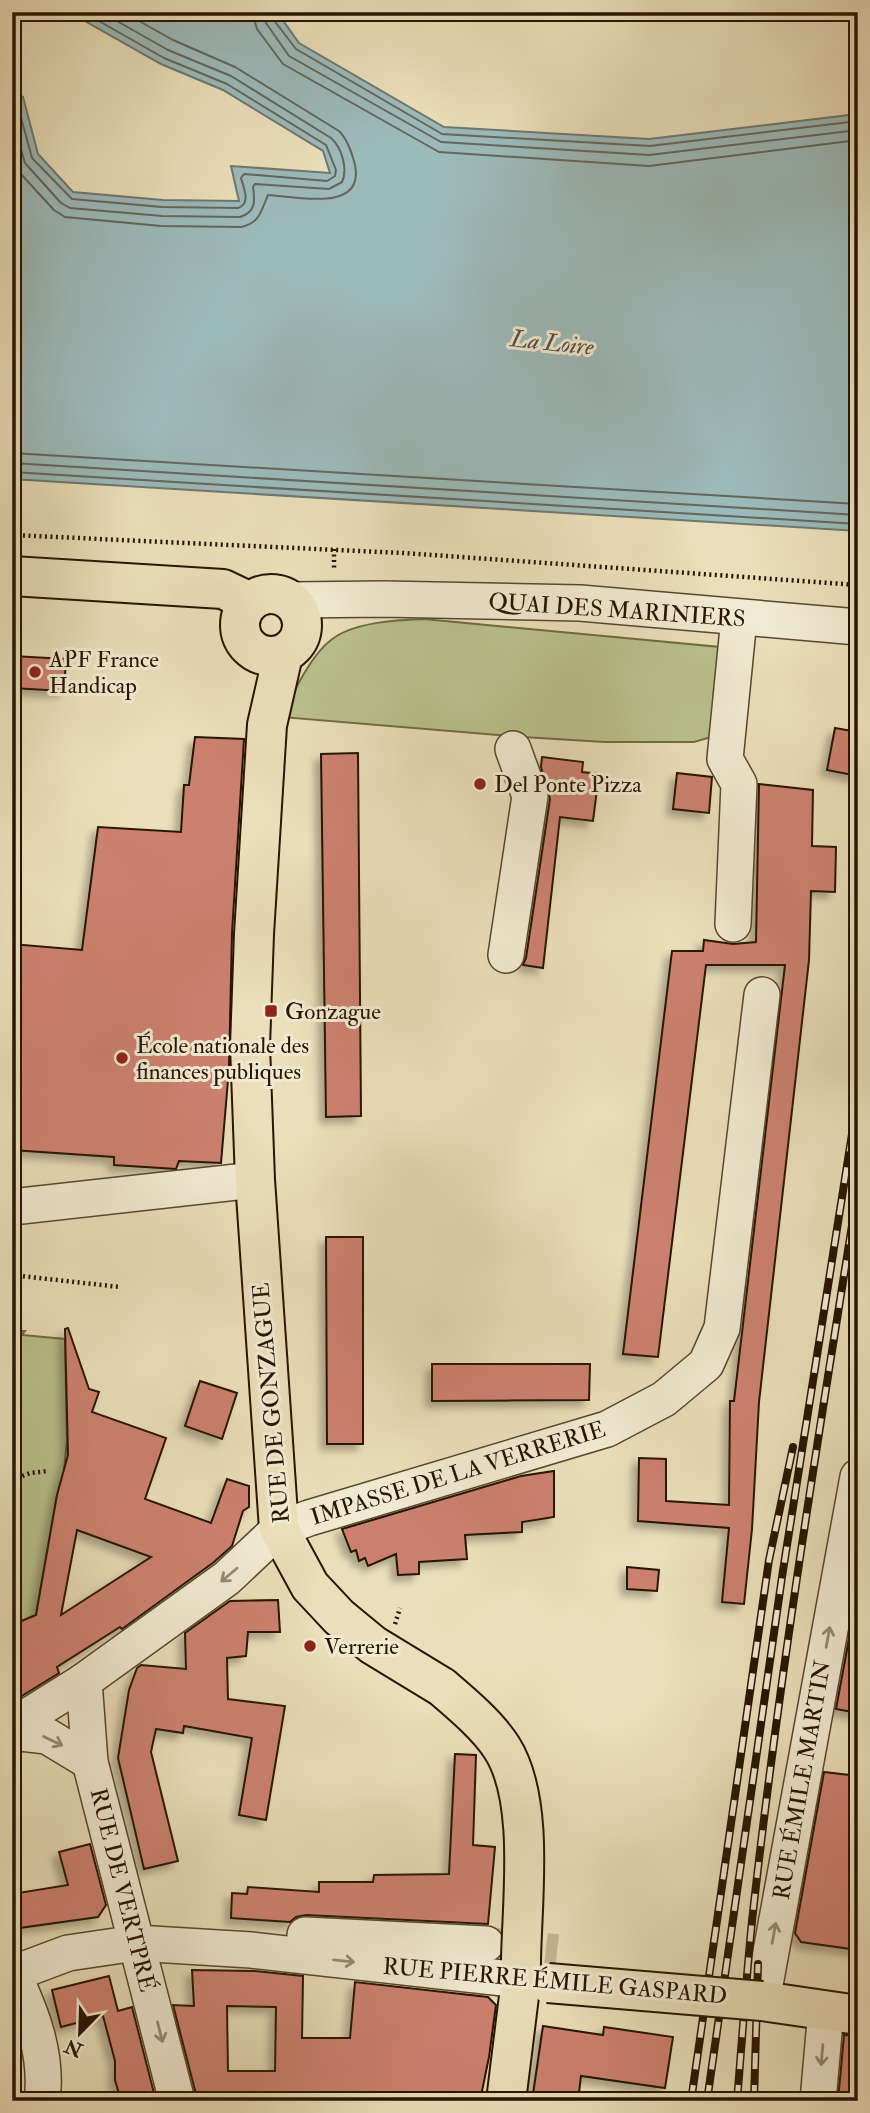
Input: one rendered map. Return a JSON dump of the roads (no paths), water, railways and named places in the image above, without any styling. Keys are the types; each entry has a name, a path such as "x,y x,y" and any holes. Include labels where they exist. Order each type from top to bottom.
{"main road":[{"path":"12,576 223,589 250,602"},
{"path":"267,594 275,594 296,609 303,627 297,644 270,654 243,640 240,620 250,602 267,594"},
{"name":"RUE DE GONZAGUE","path":"270,654 250,1046 255,1180 278,1529 310,1586 339,1617 373,1646 442,1687 467,1708 503,1748 519,1787 530,1974 506,2101"},
{"name":"RUE PIERRE ÉMILE GASPARD","path":"530,1974 842,2012"}],"street":[{"name":"QUAI DES MARINIERS","path":"296,609 334,599 580,603 858,627"},
{"path":"733,924 739,784 725,759 739,618"},
{"path":"506,955 530,796 513,749"},
{"name":"IMPASSE DE LA VERRERIE","path":"278,1529 607,1429 664,1399 706,1364 723,1328 762,995"},
{"path":"12,1207 255,1180"},
{"name":"RUE ÉMILE MARTIN","path":"762,2001 858,1477"},
{"path":"12,1726 84,1681 227,1578 278,1529"},
{"path":"84,1681 90,1762"},
{"name":"RUE DE VERTPRÉ","path":"12,1732 47,1736 90,1762 177,2101"},
{"path":"251,1950 262,1940 284,1933 486,1944"},
{"name":"RUE PIERRE ÉMILE GASPARD","path":"13,1974 68,1953 136,1943 530,1974"},
{"path":"13,1974 31,2014 42,2052 42,2101"},
{"path":"818,2101 842,2012"}],"water":[{"name":"La Loire","path":"69,12 277,12 299,43 444,127 649,139 858,114 858,531 12,479 12,91 23,97 38,154 73,192 163,200 239,201 231,166 330,173 323,151 223,90 161,64"}],"tunnel":[{"path":"493,1945 557,1952"}],"railway":[{"path":"707,2101 782,1577 858,1096"},
{"path":"737,2101 752,1921 774,1737 858,1188"},
{"path":"691,2101 769,1560 793,1447"},
{"path":"754,2101 758,1964"}],"place":[{"name":"APF France Handicap","path":"35,672"},
{"name":"Del Ponte Pizza","path":"480,784"},
{"name":"Gonzague","path":"271,1011"},
{"name":"École nationale des finances publiques","path":"122,1058"},
{"name":"Verrerie","path":"310,1646"}]}
